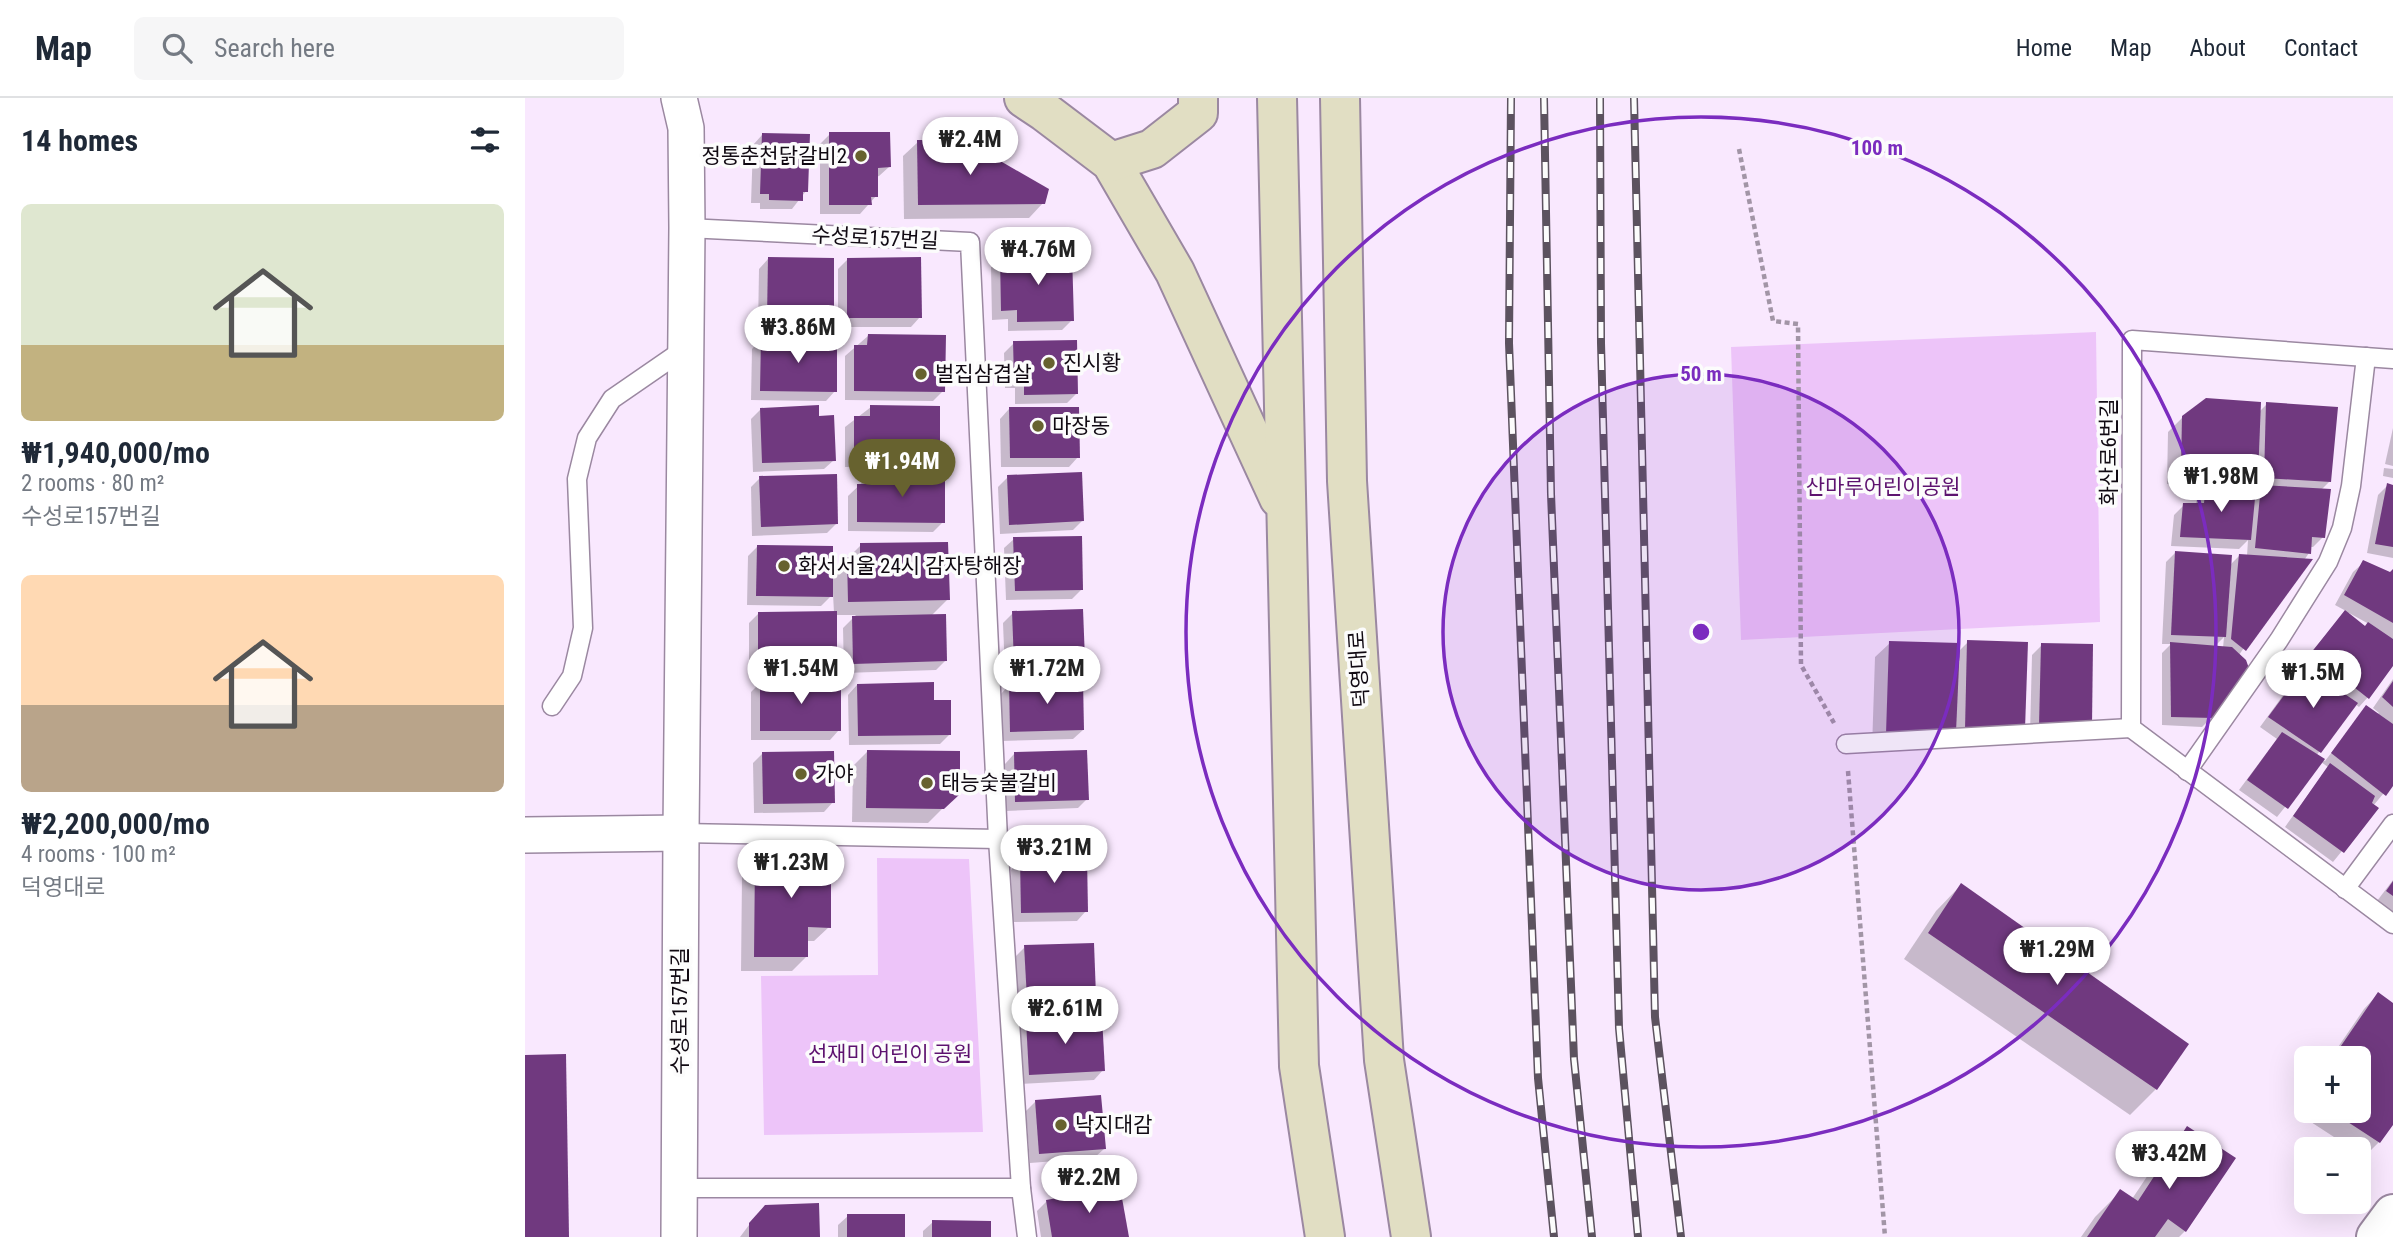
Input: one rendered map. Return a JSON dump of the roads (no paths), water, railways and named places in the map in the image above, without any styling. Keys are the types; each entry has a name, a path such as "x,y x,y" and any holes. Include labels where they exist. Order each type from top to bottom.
{"main road":[{"path":"1024,98 1111,162 1175,272 1286,514"},
{"path":"1111,162 1152,149 1198,113 1198,98"},
{"path":"1277,98 1299,1066 1325,1237"},
{"name":"덕영대로","path":"1340,98 1346,481 1384,1060 1411,1237"}],"street":[{"name":"수성로157번길","path":"679,98 686,128 687,229 679,1237"},
{"path":"525,835 681,833"},
{"path":"2375,1237 2393,1214"}],"lane":[{"name":"수성로157번길","path":"687,229 970,242 998,839 1021,1188 1027,1237"},
{"name":"화산로6번길","path":"2131,727 2131,340 2393,359"},
{"path":"552,706 572,676 583,628 577,480 587,439 613,399 686,348"},
{"path":"2187,771 2279,640 2328,562 2342,528 2351,486 2366,357"},
{"path":"1846,744 2131,727 2393,924"},
{"path":"2345,889 2393,824"},
{"path":"681,833 998,839"},
{"path":"679,1188 1021,1188"}],"railway":[{"path":"1511,98 1509,343 1538,1078 1554,1237"},
{"path":"1544,98 1551,494 1574,1059 1592,1237"},
{"path":"1600,98 1601,343 1619,1028 1638,1237"},
{"path":"1634,98 1655,1017 1681,1237"}],"place":[{"name":"정통춘천닭갈비2","path":"861,156"},
{"name":"진시황","path":"1049,363"},
{"name":"벌집삼겹살","path":"921,374"},
{"name":"마장동","path":"1038,426"},
{"name":"화서서울 24시 감자탕해장","path":"784,566"},
{"name":"가야","path":"801,774"},
{"name":"태능숯불갈비","path":"927,783"},
{"name":"낙지대감","path":"1061,1125"}],"park label":[{"name":"산마루어린이공원","path":"1883,487"},
{"name":"선재미 어린이 공원","path":"890,1054"}]}
